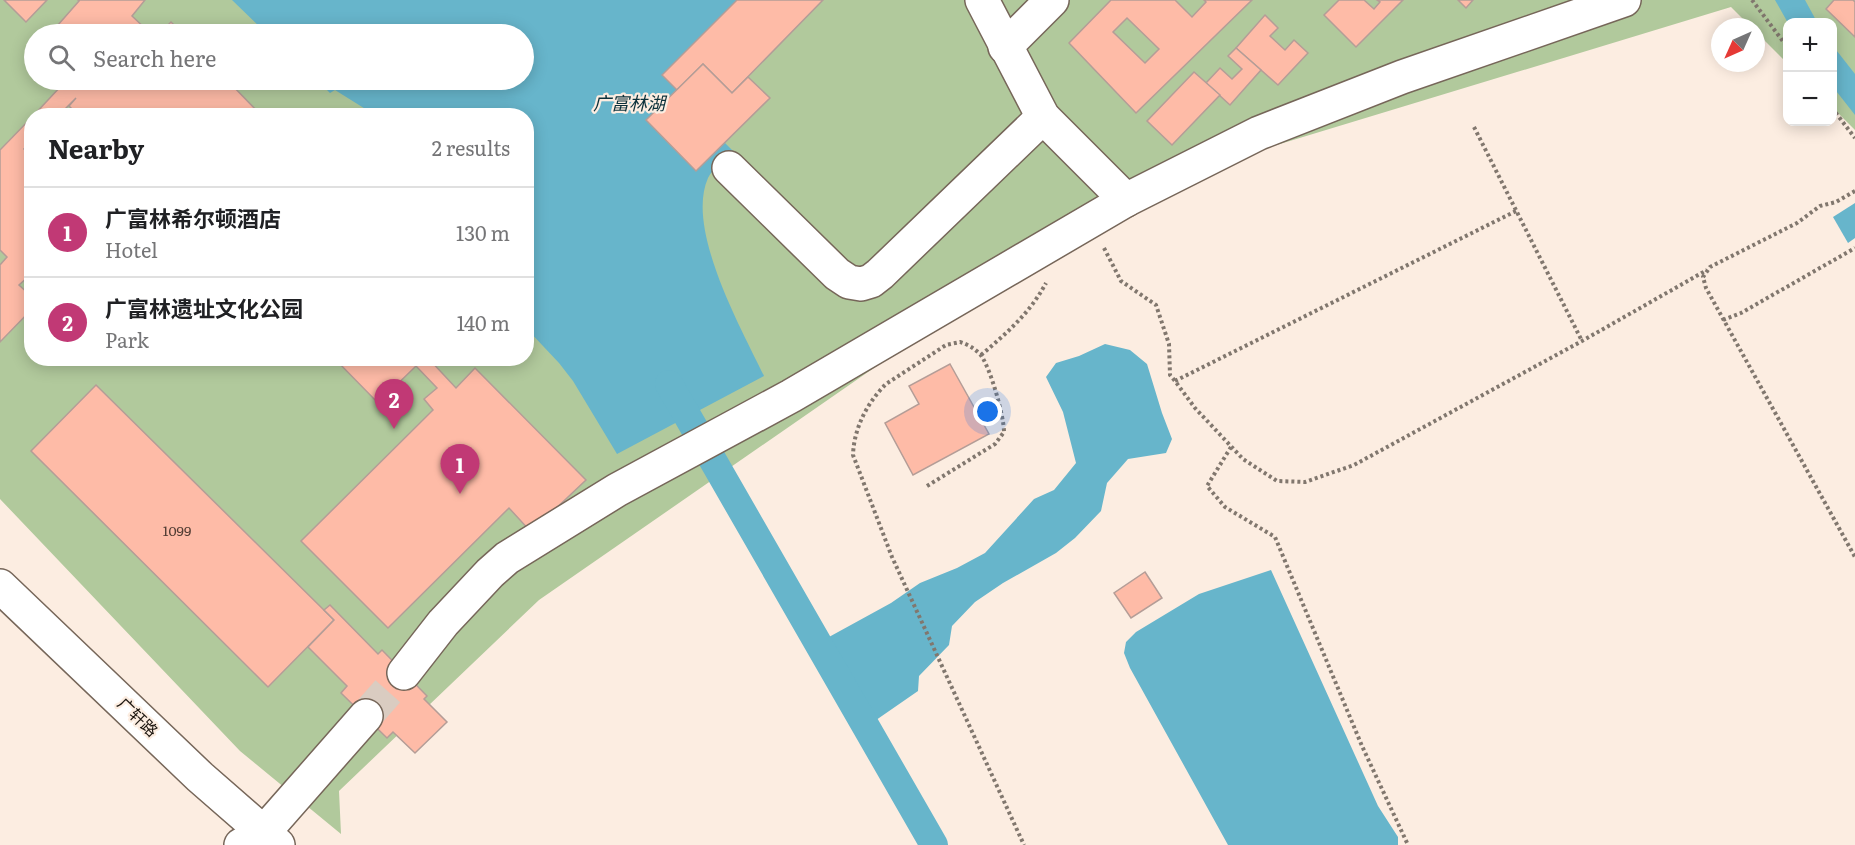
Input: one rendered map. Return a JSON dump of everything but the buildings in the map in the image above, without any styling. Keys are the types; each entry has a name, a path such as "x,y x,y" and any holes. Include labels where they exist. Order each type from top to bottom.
{"street":[{"path":"982,0 1043,117 1126,200"},
{"path":"1005,47 1052,0"},
{"path":"404,673 443,623 500,564 617,490 791,396 1126,200 1259,133 1402,77 1624,0"},
{"path":"729,168 825,265 849,282 861,284 871,281 880,274 1043,117"},
{"name":"广轩路","path":"0,586 200,777 261,841"},
{"path":"261,841 366,717"}],"path":[{"path":"1752,0 1783,41"},
{"path":"1837,113 1855,138"},
{"path":"1474,127 1582,341"},
{"path":"1090,221 1121,281 1156,305 1169,344 1170,375 1195,408 1243,459 1277,481 1305,482 1354,465 1707,270 1797,223 1820,206 1836,202 1855,191"},
{"path":"1174,381 1516,211"},
{"path":"981,356 1008,332 1040,294 1051,274 1054,242"},
{"path":"1724,320 1741,313 1855,248"},
{"path":"1707,270 1703,277 1706,288 1855,556"},
{"path":"927,486 995,444 1005,432 987,368 974,348 960,342 946,345 886,384 875,396 862,418 853,443 853,455 892,557 1024,845"},
{"path":"1231,447 1207,486 1226,507 1275,537 1362,746 1408,845"}],"green space":[{"path":"0,0 1855,0 1855,130 1837,112 1837,18 1783,18 1783,59 1765,41 1765,18 1742,18 1731,7 1221,162 969,302 539,600 339,791 341,834 240,751 0,499"}],"water":[{"name":"广富林湖","path":"232,0 823,0 748,77 770,98 725,143 733,151 710,174 703,199 704,224 719,279 764,376 617,454 573,381 534,336 534,108 364,108 335,90 534,90 534,24 257,24"},
{"path":"1775,0 1805,0 1815,18 1785,18"},
{"path":"1837,51 1855,74 1855,115 1837,92"},
{"path":"1855,203 1855,238 1848,243 1833,217"},
{"path":"1105,344 1130,350 1147,364 1172,439 1166,453 1128,459 1107,483 1101,511 1075,538 1056,553 975,602 952,626 949,645 919,676 918,691 866,727 818,643 891,603 920,583 957,568 985,553 1034,499 1054,490 1076,463 1063,412 1046,377 1056,363"},
{"path":"1271,570 1378,806 1398,837 1398,845 1228,845 1130,668 1124,653 1126,642 1136,632 1199,594"}],"waterway":[{"path":"669,384 934,845"}],"tunnel":[{"path":"366,716 404,673"}],"place":[{"name":"广富林遗址文化公园","path":"394,429"},
{"name":"广富林希尔顿酒店","path":"460,494"}]}
